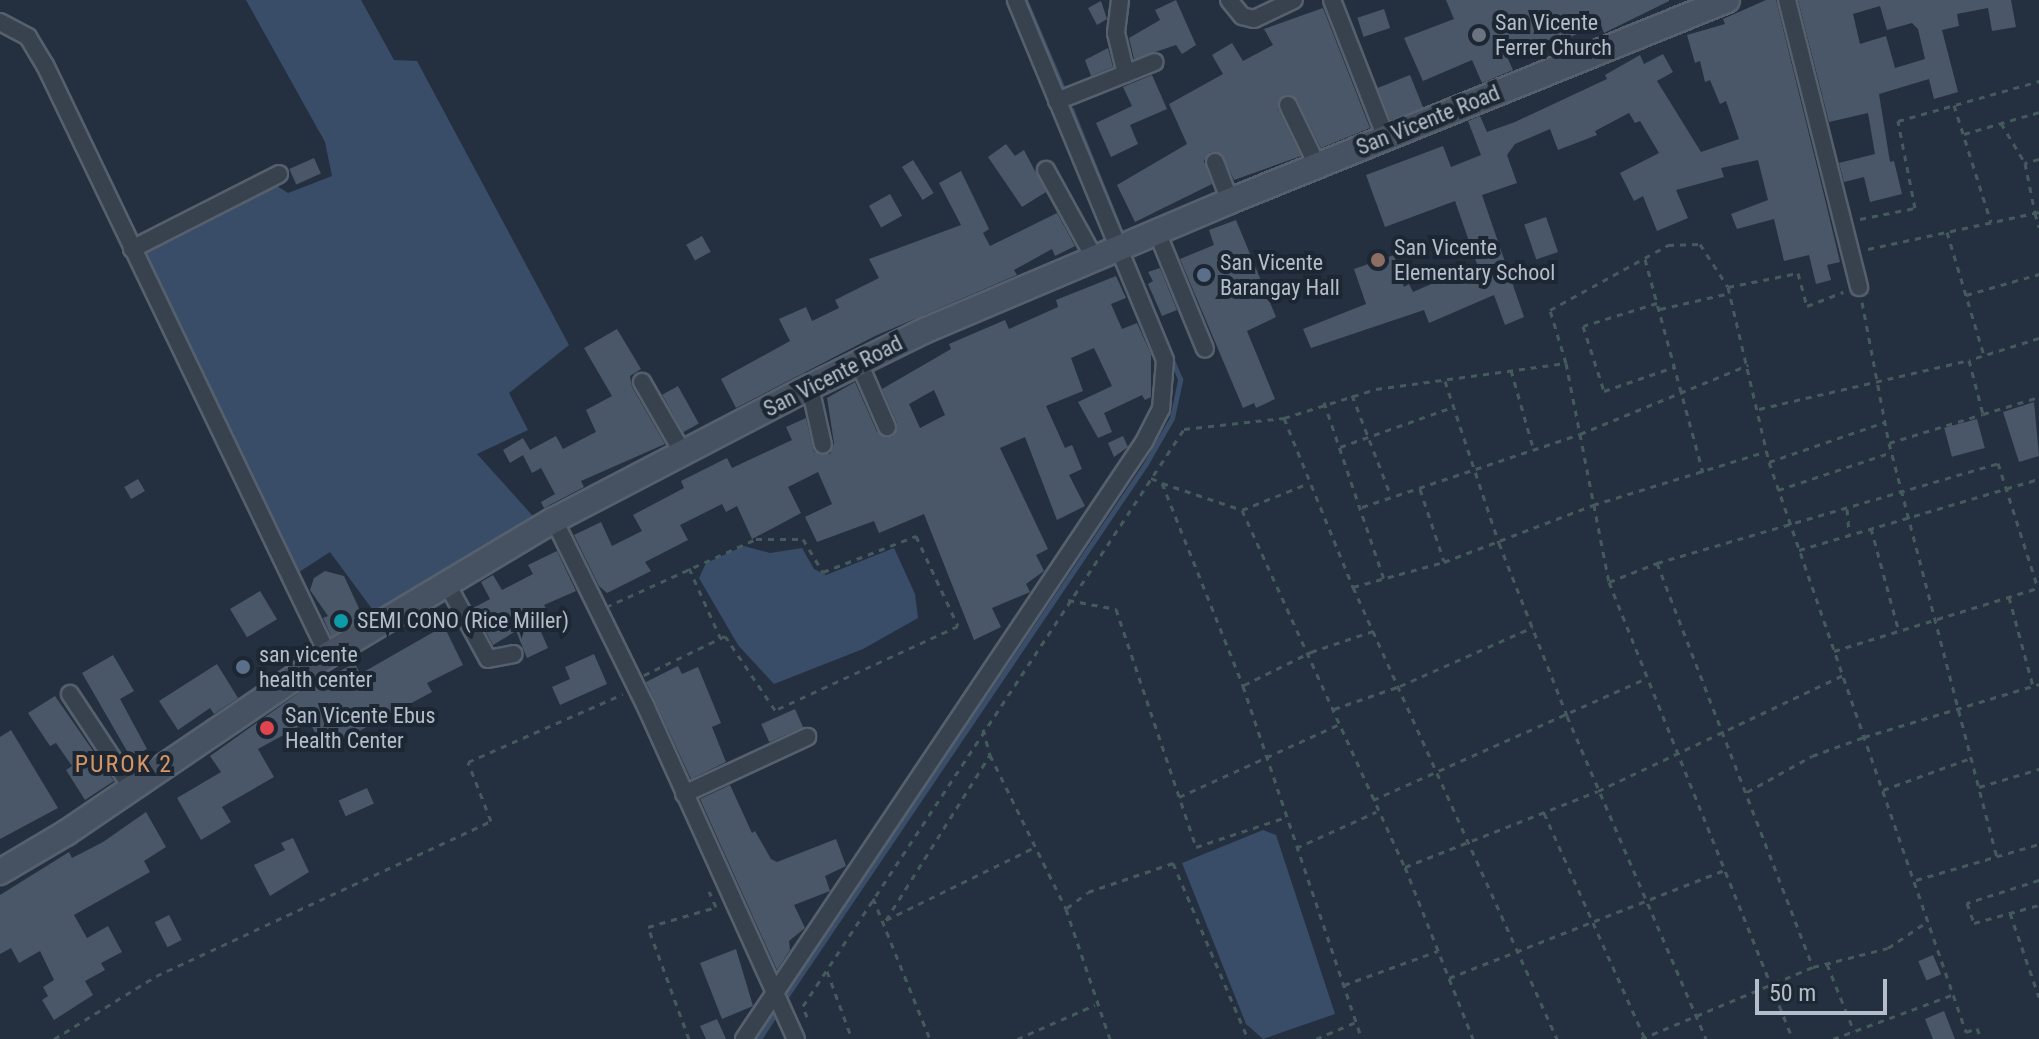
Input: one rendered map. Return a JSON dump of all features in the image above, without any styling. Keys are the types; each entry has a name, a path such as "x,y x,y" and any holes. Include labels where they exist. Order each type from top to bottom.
{"street":[{"path":"1016,0 1057,101 1106,254"},
{"path":"1120,0 1116,33 1126,74"},
{"path":"1229,0 1242,16 1254,19 1294,0"},
{"path":"1332,0 1386,138"},
{"name":"San Vicente Road","path":"0,872 132,788 328,655 554,520 810,387 1230,201 1727,0"},
{"path":"1787,0 1859,287"},
{"path":"0,22 28,37 45,65 328,655"},
{"path":"1057,101 1155,62"},
{"path":"1288,105 1317,165"},
{"path":"1215,162 1230,201"},
{"path":"744,1039 1154,423 1167,386 1165,360 1106,254 1046,170"},
{"path":"132,249 279,174"},
{"path":"1157,232 1205,349"},
{"path":"859,363 887,427"},
{"path":"642,382 683,453"},
{"path":"810,387 823,445"},
{"path":"554,520 684,794 772,996 796,1039"},
{"path":"447,584 488,659 514,654"},
{"path":"70,694 132,788"},
{"path":"684,794 807,737"}],"path":[{"path":"1861,235 1857,220 1915,208 1898,121 2039,81"},
{"path":"1954,105 1991,222"},
{"path":"1964,134 2039,112"},
{"path":"2001,123 2025,163 2039,227"},
{"path":"2025,163 2039,159"},
{"path":"1867,261 1864,249 2037,212"},
{"path":"1947,232 1984,355"},
{"path":"1793,1039 1609,582 1566,363 1550,310 1668,245 1700,244 1728,287 1778,490 1952,995 1966,1032 1977,1028 1981,1039"},
{"path":"1644,258 1703,472"},
{"path":"1728,287 1798,273 1807,306 1859,287 1889,443 1997,857"},
{"path":"1966,295 2039,274"},
{"path":"1658,309 1730,293"},
{"path":"1657,303 1583,326 1604,391 1674,367"},
{"path":"1759,409 1969,360 2039,338"},
{"path":"1969,360 1983,414"},
{"path":"810,1028 803,1006 826,969 982,727 1184,429 1284,418 1352,395 1566,363"},
{"path":"1362,507 1533,447 1580,434 1748,365"},
{"path":"1511,370 1533,447"},
{"path":"1444,380 1499,543 1567,716 1706,1039"},
{"path":"1352,395 1391,497"},
{"path":"1889,443 2039,397"},
{"path":"1324,402 1384,579"},
{"path":"1340,447 1453,407"},
{"path":"1284,418 1353,587 1376,630 1557,1039"},
{"path":"1769,462 1885,422"},
{"path":"1353,587 1444,562 1593,505 1767,451"},
{"path":"1778,490 1892,452"},
{"path":"1609,582 1657,563 1998,463 2038,588 1834,651"},
{"path":"1151,478 1242,510 1311,482"},
{"path":"1799,550 2039,479"},
{"path":"1162,483 1243,686 1295,848 1362,1039"},
{"path":"1420,489 1444,562"},
{"path":"1847,509 1849,533"},
{"path":"1242,510 1311,652 1338,725 1376,812 1405,867 1473,1039"},
{"path":"1871,528 1899,632"},
{"path":"916,536 958,626 775,710 725,636 640,677 606,607 689,568 756,539 803,539 823,572 916,536"},
{"path":"1657,563 1813,967"},
{"path":"689,568 721,639"},
{"path":"2009,597 2033,686"},
{"path":"1068,600 1116,609 1196,847 1285,817"},
{"path":"1332,709 1400,686 1533,627"},
{"path":"1243,686 1311,652 1376,630"},
{"path":"1405,867 1598,791 1721,730 1843,675"},
{"path":"1373,800 1647,678"},
{"path":"1746,793 1812,756 2039,684"},
{"path":"54,1039 170,969 491,821 468,762 624,694 630,708"},
{"path":"1179,797 1338,725"},
{"path":"982,727 990,755 1066,909 1095,1005 1110,1039"},
{"path":"886,920 990,755"},
{"path":"1883,790 1971,758"},
{"path":"1979,787 2039,769"},
{"path":"1295,848 1376,812"},
{"path":"1544,813 1644,1039 1813,967 1888,948 1928,921"},
{"path":"1914,881 2039,844"},
{"path":"886,920 1035,847"},
{"path":"1066,909 1088,892 1173,863 1248,1039"},
{"path":"1449,979 1725,870"},
{"path":"689,1039 648,927 716,907 703,879"},
{"path":"2039,880 1967,903 1974,923 2039,905"},
{"path":"872,898 886,920 930,1039"},
{"path":"2010,913 2039,997"},
{"path":"1343,985 1438,951"},
{"path":"1827,964 1854,1031"},
{"path":"826,969 852,1039"},
{"path":"1833,1039 1952,995"},
{"path":"1017,1039 1095,1005"},
{"path":"1316,1039 1356,1022"}],"water":[{"path":"246,0 361,0 394,60 417,61 569,345 509,393 528,430 477,454 541,525 378,617 330,552 293,576 138,253 274,184 288,193 332,176 325,142"},
{"path":"744,546 770,553 802,548 814,569 826,575 894,548 915,594 918,618 863,649 774,684 738,645 699,578 706,563"},
{"path":"1263,830 1276,835 1335,1014 1263,1039 1246,1024 1182,863"}],"building":[{"path":"1176,0 1196,45 1182,54 1176,45 1134,59 1129,38 1160,20 1155,10"},
{"path":"1446,0 1669,1 1604,33 1600,23 1554,45 1552,40 1508,59 1513,70 1482,83 1472,60 1423,81 1404,38 1454,19"},
{"path":"1766,0 1776,0 1840,262 1827,265 1831,280 1816,284 1809,255 1784,261 1774,219 1737,229 1731,214 1768,200 1758,160 1721,168 1724,177 1676,190 1688,218 1657,231 1643,196 1634,201 1620,173 1659,153 1640,121 1635,123 1629,113 1595,131 1597,135 1558,150 1550,129 1515,144 1507,155 1517,183 1482,195 1524,317 1505,325 1494,295 1429,323 1424,310 1311,348 1303,329 1366,304 1354,269 1394,255 1404,287 1409,284 1413,292 1477,264 1455,201 1385,227 1366,175 1443,146 1451,167 1481,155 1468,121 1480,116 1487,132 1515,122 1607,79 1605,75 1640,55 1644,64 1663,54 1673,72 1657,81 1701,152 1739,139 1726,101 1720,104 1710,80 1705,82 1700,61 1695,63 1687,35 1725,24 1723,19"},
{"path":"1798,0 2011,0 2016,27 1992,31 1988,8 1957,14 1959,26 1942,30 1958,92 1934,99 1929,79 1879,94 1890,162 1894,161 1902,194 1870,202 1864,177 1844,182 1839,163 1875,154 1868,113 1829,122","holes":["1880,6 1887,30 1912,23 1918,29 1925,59 1895,68 1886,36 1860,44 1853,14"]},
{"path":"1101,1 1107,19 1097,25 1088,8"},
{"path":"1323,8 1370,128 1321,148 1297,100 1284,95 1278,109 1301,156 1234,180 1222,154 1210,152 1204,161 1212,184 1135,222 1117,185 1187,144 1169,104 1223,74 1212,55 1232,43 1243,61 1273,45 1264,29"},
{"path":"1384,9 1390,28 1364,37 1357,18"},
{"path":"1108,48 1113,67 1091,76 1085,60"},
{"path":"1152,75 1167,109 1130,125 1138,144 1111,157 1096,123 1132,106 1123,87"},
{"path":"1410,75 1423,107 1391,121 1378,88"},
{"path":"1006,144 1015,156 1024,150 1046,192 1022,207 988,157"},
{"path":"314,158 321,174 296,185 289,169"},
{"path":"913,160 934,193 923,200 902,167"},
{"path":"961,171 989,229 983,233 990,246 1057,213 1075,246 1055,256 1052,249 1014,270 1017,275 875,336 736,408 721,379 790,341 779,319 806,307 812,321 839,308 835,300 879,278 869,259 961,225 939,183"},
{"path":"890,194 902,216 881,228 869,206"},
{"path":"1546,217 1558,252 1536,259 1524,224"},
{"path":"1236,220 1276,317 1247,331 1275,399 1256,408 1254,403 1243,408 1180,259 1214,245 1209,230"},
{"path":"702,236 711,252 695,260 686,245"},
{"path":"1160,268 1177,310 1162,316 1148,284 1153,281 1148,272"},
{"path":"1116,276 1126,298 1111,304 1122,329 1137,323 1151,354 1151,397 1145,400 1142,395 1104,413 1112,432 1098,438 1078,402 1112,386 1094,348 1071,358 1083,391 1046,406 1065,448 1072,445 1082,469 1069,475 1085,506 1057,520 1025,437 1000,448 1048,549 1036,555 1044,571 1026,584 1030,592 992,608 1001,627 974,640 924,514 879,533 874,521 817,542 805,517 832,504 818,472 788,487 801,513 752,539 737,506 726,512 722,504 680,525 688,540 645,562 651,571 607,593 599,586 574,535 601,522 612,546 642,531 633,515 684,488 681,481 727,458 732,468 792,440 786,427 806,418 814,452 830,454 834,443 827,398 855,382 877,432 892,437 897,423 882,389 951,349 949,344 1005,320 1009,329 1058,307 1056,300","holes":["934,390 945,415 920,428 909,404"]},
{"path":"617,329 641,369 630,376 632,387 665,444 581,481 584,487 544,508 541,502 555,494 541,468 532,473 523,455 510,463 503,450 523,438 530,450 556,436 563,449 596,432 586,410 612,396 584,348"},
{"path":"678,386 699,424 683,432 662,395"},
{"path":"2034,402 2039,456 2019,462 2003,412"},
{"path":"1977,419 1985,448 1952,457 1944,428"},
{"path":"1123,436 1128,447 1114,457 1108,443"},
{"path":"138,479 145,491 131,499 124,487"},
{"path":"557,551 576,591 544,605 551,618 538,625 548,648 527,658 516,631 493,645 473,608 490,599 481,582 493,575 502,590 533,574 528,565"},
{"path":"325,571 344,576 363,617 331,636 323,618 328,616 310,590 314,578"},
{"path":"260,591 277,619 247,637 230,609"},
{"path":"444,626 463,665 427,683 432,692 324,750 309,721 258,749 274,777 222,807 231,822 201,840 177,798 221,772 210,756 300,692 355,663 360,674"},
{"path":"594,654 607,684 560,705 552,687 570,679 565,667"},
{"path":"113,655 134,691 120,699 147,749 131,758 82,673"},
{"path":"217,664 238,698 214,714 210,708 178,730 159,701"},
{"path":"678,666 682,674 698,667 721,723 712,727 726,762 691,779 646,682"},
{"path":"55,696 114,781 85,800 66,770 72,766 56,743 50,746 28,713"},
{"path":"795,709 803,727 769,742 761,724"},
{"path":"11,730 58,808 0,839 0,737"},
{"path":"730,785 752,833 755,831 771,859 777,862 836,839 846,866 825,876 830,891 794,905 805,928 789,941 790,950 777,970 700,799"},
{"path":"367,788 374,804 346,816 339,801"},
{"path":"146,812 166,847 144,861 150,872 74,915 87,938 108,926 122,952 101,963 105,970 85,981 93,995 54,1020 42,1000 48,996 43,987 54,980 40,951 19,963 11,948 0,954 0,895 69,852 72,858 103,842"},
{"path":"293,838 309,872 270,896 254,865 285,850 281,843"},
{"path":"169,915 182,940 167,947 155,922"},
{"path":"736,949 753,1006 722,1019 700,963"},
{"path":"1933,955 1941,974 1926,981 1918,961"},
{"path":"1944,1011 1955,1039 1933,1039 1925,1019"},
{"path":"717,1019 726,1039 706,1039 700,1026"}],"waterway":[{"path":"1025,0 1065,94"},
{"path":"1071,109 1123,238"},
{"path":"783,1001 1145,465 1172,418 1180,379 1171,358"},
{"path":"759,1039 775,1014"}],"place":[{"name":"San Vicente Ferrer Church","path":"1479,35"},
{"name":"San Vicente Elementary School","path":"1378,260"},
{"name":"San Vicente Barangay Hall","path":"1204,275"},
{"name":"SEMI CONO (Rice Miller)","path":"341,621"},
{"name":"san vicente health center","path":"243,667"},
{"name":"San Vicente Ebus Health Center","path":"267,728"}],"district":[{"name":"PUROK 2","path":"124,765"}]}
